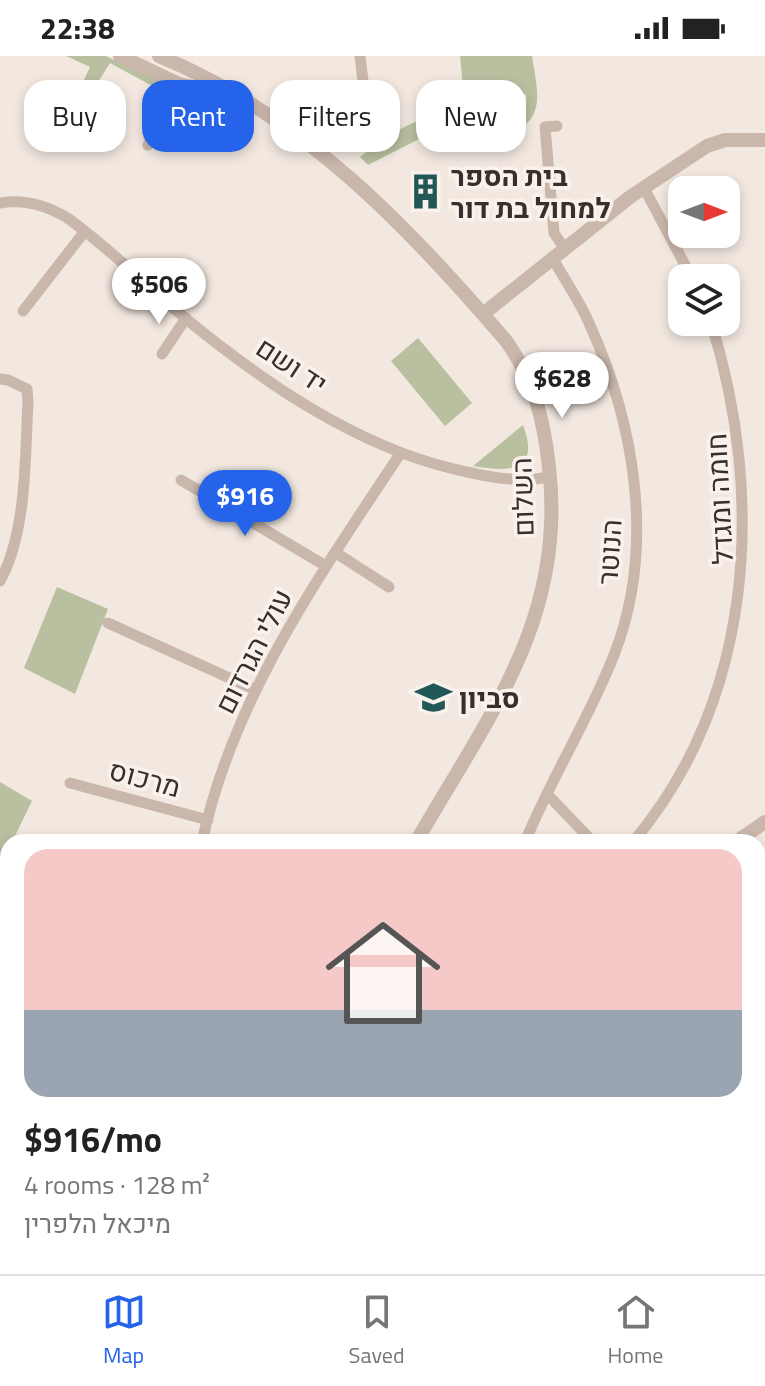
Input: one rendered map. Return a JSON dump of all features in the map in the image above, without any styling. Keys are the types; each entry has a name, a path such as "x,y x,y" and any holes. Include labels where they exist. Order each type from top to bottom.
{"street":[{"name":"השלום","path":"120,56 171,80"},
{"name":"השלום","path":"159,56 211,80"},
{"path":"360,56 363,80"},
{"name":"השלום","path":"254,105 302,137 357,183 483,314 516,355 534,391 543,419 551,477 550,546 543,589 531,631 502,696 421,834"},
{"path":"557,126 545,127 554,233 565,249"},
{"path":"483,314 644,188 707,146 725,140 765,140"},
{"path":"644,188 685,264"},
{"name":"יד ושם","path":"0,203 25,202 56,211 85,231 253,372 360,435 400,454 502,480 528,481 551,477"},
{"path":"23,311 85,231"},
{"name":"הנוטר","path":"529,834 614,655 627,616 636,541 632,462 617,398 589,322 553,259"},
{"path":"162,354 186,318"},
{"name":"חומה ומגדל","path":"639,834 662,804 701,736 730,660 743,603 749,537 746,467 732,384 716,336"},
{"path":"0,379 27,389 28,402 19,517 13,549 0,581"},
{"name":"עולי הגרדום","path":"207,834 221,777 256,690 287,628 400,454"},
{"path":"181,480 326,566"},
{"path":"336,553 389,587"},
{"path":"108,623 256,690"},
{"name":"מרכוס","path":"70,783 208,820"},
{"path":"547,794 585,834"},
{"path":"748,834 765,822"},
{"path":"259,1274 273,1274"}],"green space":[{"path":"66,56 106,56 157,80 142,80 110,63 99,80 84,80 90,67"},
{"path":"460,56 532,56 537,101 526,124 526,80 462,80"},
{"path":"416,122 416,141 400,149 400,129"},
{"path":"367,152 394,152 368,165 360,157"},
{"path":"418,338 472,403 445,426 391,361"},
{"path":"523,425 528,452 525,461 518,466 499,469 473,466"},
{"path":"57,587 108,609 75,694 24,668"},
{"path":"0,782 32,801 16,834 0,834"}],"place":[{"name":"בית הספר למחול בת דור","path":"425,191"},
{"name":"סביון","path":"433,697"}]}
